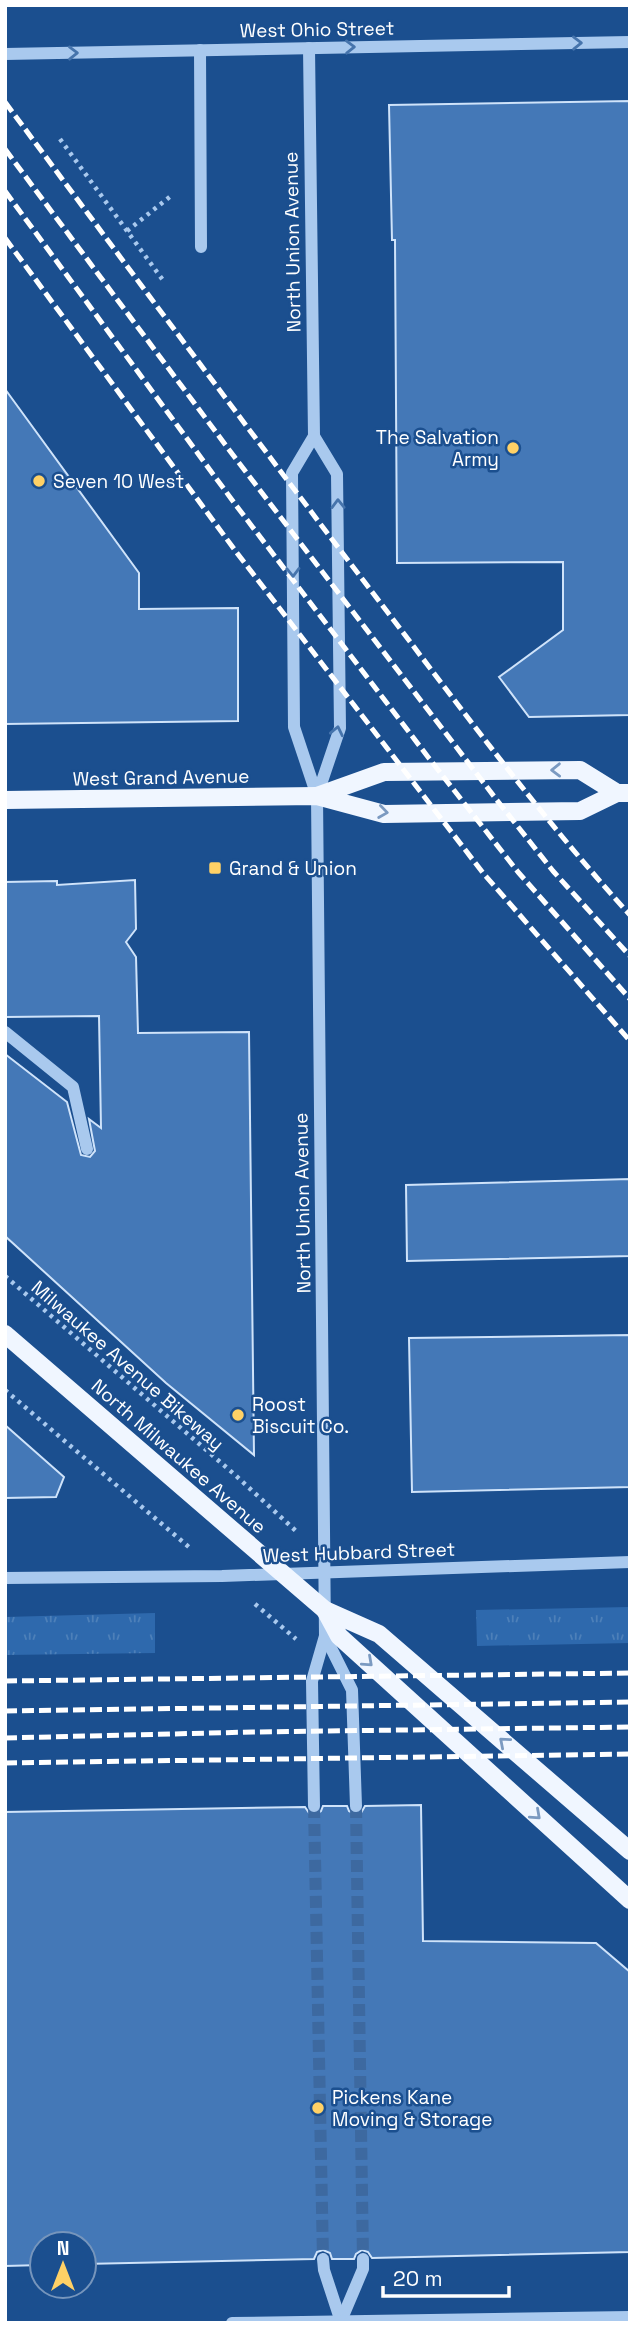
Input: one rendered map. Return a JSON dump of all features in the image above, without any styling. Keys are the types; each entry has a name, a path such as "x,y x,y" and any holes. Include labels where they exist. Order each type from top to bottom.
{"main road":[{"name":"West Grand Avenue","path":"317,796 384,772 580,770 624,793"},
{"name":"West Grand Avenue","path":"5,800 317,796 384,814 580,811 624,793"},
{"name":"North Milwaukee Avenue","path":"5,1334 325,1610 379,1634 630,1851"},
{"name":"North Milwaukee Avenue","path":"325,1610 339,1636 630,1900"}],"street":[{"name":"West Ohio Street","path":"5,54 630,42"},
{"name":"North Union Avenue","path":"309,48 314,436 337,474 340,701 340,728 317,796"},
{"path":"200,50 201,247"},
{"name":"North Union Avenue","path":"314,436 292,473 294,727 317,796 325,1636"},
{"path":"5,1032 73,1087 87,1149"},
{"name":"West Hubbard Street","path":"5,1578 285,1574 630,1562"},
{"path":"325,1636 352,1690 356,1806"},
{"path":"314,1806 312,1681 325,1636"},
{"path":"323,2259 341,2322"},
{"path":"341,2322 363,2269 363,2259"},
{"path":"232,2323 630,2317"}],"path":[{"path":"60,139 165,283"},
{"path":"127,231 173,196 172,186"},
{"name":"Milwaukee Avenue Bikeway","path":"5,1276 234,1474"},
{"path":"5,1390 135,1500"}],"green space":[{"path":"630,1607 630,1643 477,1646 476,1610"},
{"path":"155,1613 155,1653 5,1655 5,1617"}],"building":[{"path":"630,101 630,715 529,717 499,677 563,630 563,562 397,563 395,240 392,240 389,105"},
{"name":"Seven 10 West","path":"5,389 139,573 139,609 238,608 238,721 5,724"},
{"path":"135,880 136,929 126,942 136,957 138,1033 249,1032 254,1455 166,1383 5,1236 5,1054 67,1102 81,1155 90,1157 95,1151 89,1119 101,1128 99,1016 5,1017 5,882 57,881 57,885"},
{"path":"630,1179 630,1256 407,1261 406,1185"},
{"path":"630,1335 630,1487 412,1492 409,1338"},
{"path":"5,1425 64,1477 56,1497 5,1498"},
{"name":"Pickens Kane Moving & Storage","path":"421,1805 423,1941 596,1943 630,1972 630,2252 372,2258 368,2252 362,2250 354,2259 332,2259 330,2253 323,2250 317,2252 314,2259 98,2264 98,2230 28,2230 28,2265 5,2266 5,1812 305,1807 309,1813 315,1815 323,1806 347,1806 349,1811 356,1815 361,1813 365,1806"}],"tunnel":[{"path":"314,1806 323,2259"},
{"path":"356,1806 363,2259"}],"railway":[{"path":"5,102 470,721 564,839 630,915"},
{"path":"5,149 233,455 496,799 553,871 630,956"},
{"path":"5,191 235,504 428,757 518,872 630,999"},
{"path":"5,238 237,553 483,873 630,1041"},
{"path":"5,1681 630,1673"},
{"path":"5,1711 630,1702"},
{"path":"5,1738 630,1727"},
{"path":"5,1763 630,1754"}],"place":[{"name":"The Salvation Army","path":"513,448"},
{"name":"Seven 10 West","path":"39,481"},
{"name":"Grand & Union","path":"215,868"},
{"name":"Roost Biscuit Co.","path":"238,1415"},
{"name":"Pickens Kane Moving & Storage","path":"318,2108"}]}
